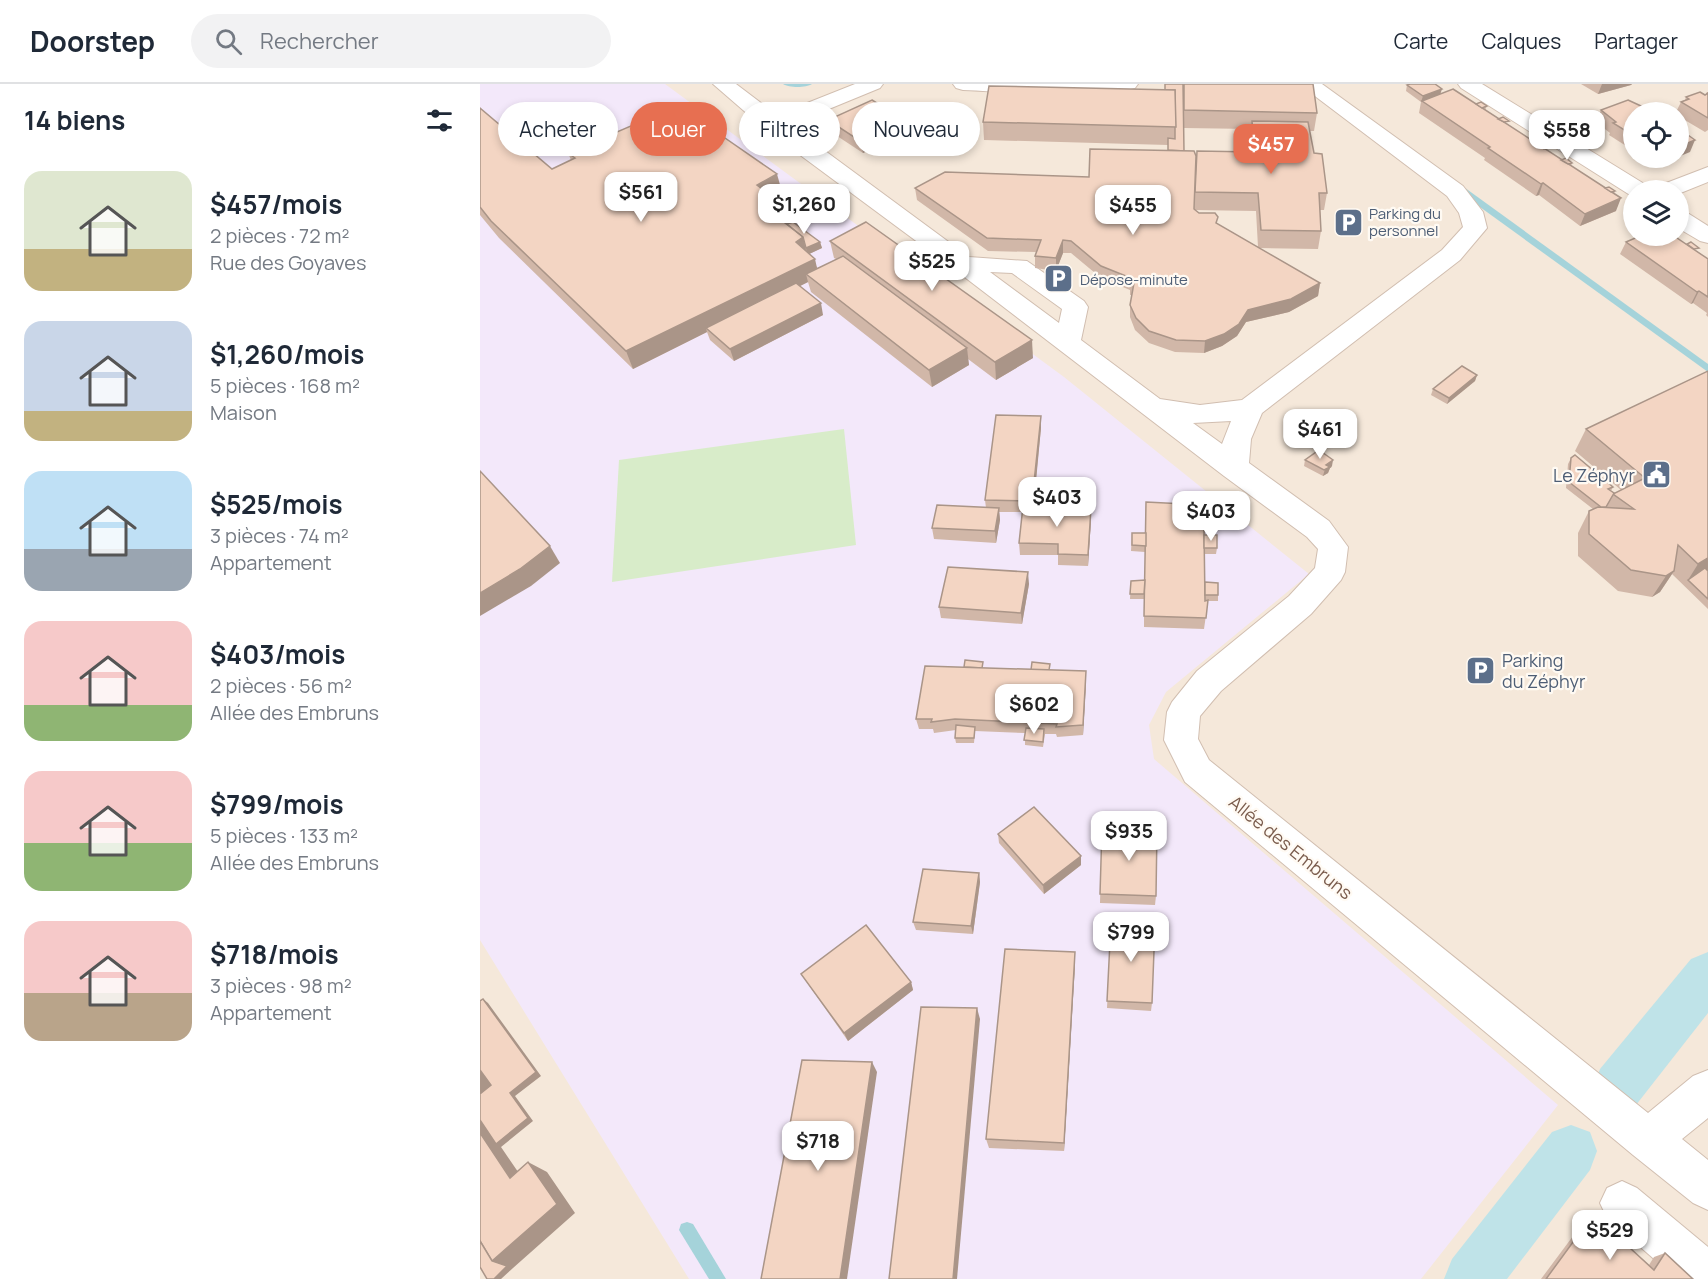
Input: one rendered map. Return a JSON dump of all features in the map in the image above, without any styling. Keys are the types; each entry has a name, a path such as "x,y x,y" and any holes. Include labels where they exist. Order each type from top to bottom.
{"street":[{"name":"Allée des Embruns","path":"723,84 746,102"},
{"path":"828,102 873,84"},
{"path":"963,84 1096,88 1128,84"},
{"path":"1151,406 1196,416 1223,414 1250,408 1451,255 1475,228 1471,212 1455,191 1309,84"},
{"path":"1468,84 1623,181"},
{"name":"Allée des Embruns","path":"816,156 1234,469 1318,529 1333,548 1330,572 1300,605 1209,681 1184,712 1181,740 1197,771 1708,1188"},
{"path":"1689,182 1708,174"},
{"path":"1689,224 1708,236"},
{"path":"1234,469 1237,439 1250,408"},
{"path":"1648,1140 1708,1091"},
{"path":"1622,1203 1708,1276"}],"shaded area":[{"path":"480,84 1708,84 1708,1279 480,1279"},
{"path":"480,84 665,84 690,102 630,102 630,156 727,156 727,130 739,138 739,156 763,156 1064,377 1309,574 1166,692 1149,725 1154,759 1558,1105 1421,1279 689,1279 480,940"}],"green space":[{"path":"844,429 856,545 612,582 619,460"}],"building":[{"path":"1165,84 1183,84 1184,151 1168,150 1168,138 1175,139 1175,90 1165,90"},
{"path":"1184,84 1313,84 1317,113 1184,110"},
{"path":"1435,84 1442,89 1423,96 1407,85"},
{"path":"989,86 1175,90 1176,127 983,122"},
{"path":"1453,89 1621,198 1585,214 1422,101"},
{"path":"1700,92 1705,95 1708,93 1708,118 1689,107 1689,102 1681,102 1689,99 1686,97"},
{"path":"1628,100 1632,102 1623,102 1623,129 1613,123 1616,122 1601,110"},
{"path":"1481,102 1487,106 1482,108 1476,104"},
{"path":"480,108 498,123 498,156 537,156 552,169 575,158 572,156 618,156 618,131 630,126 630,156 727,156 727,139 739,148 739,156 751,156 777,174 757,185 790,210 776,216 803,237 796,242 815,259 626,351 491,221 480,207"},
{"path":"852,109 852,136 840,128 840,115"},
{"path":"1503,117 1509,121 1504,122 1498,119"},
{"path":"1252,121 1308,122 1314,153 1322,154 1327,193 1319,193 1321,231 1261,230 1258,193 1195,192 1197,151 1254,152"},
{"path":"1542,143 1548,147 1544,149 1538,145"},
{"path":"1090,149 1194,151 1196,156 1194,209 1199,213 1215,213 1218,217 1216,223 1320,283 1291,299 1248,310 1239,324 1224,334 1205,341 1176,340 1149,331 1136,318 1130,305 1134,283 1131,282 1131,278 1101,266 1071,241 1063,240 1056,258 1035,256 1041,240 987,238 915,188 945,172 1089,177"},
{"path":"1566,158 1572,163 1568,164 1561,160"},
{"path":"793,222 820,242 806,248 803,237 787,224"},
{"path":"866,222 1032,340 995,362 830,241"},
{"path":"1691,242 1699,248 1694,249 1689,243"},
{"path":"1632,246 1689,246 1708,259 1708,297 1697,292"},
{"path":"843,256 967,348 929,370 806,274"},
{"path":"796,283 821,303 730,349 706,328"},
{"path":"1462,366 1477,375 1449,398 1433,389"},
{"name":"Le Zéphyr","path":"1708,371 1708,558 1698,564 1678,545 1674,571 1666,576 1631,570 1589,534 1589,511 1598,507 1634,509 1613,494 1645,478 1586,429"},
{"path":"996,415 1041,416 1032,501 985,500"},
{"path":"1319,450 1333,460 1326,465 1330,467 1324,470 1305,460"},
{"path":"1575,455 1613,487 1608,489 1614,493 1606,507 1601,507 1569,482 1571,458"},
{"path":"480,471 550,546 520,569 480,593"},
{"path":"1146,502 1204,505 1206,521 1204,521 1205,601 1208,600 1206,618 1144,616"},
{"path":"937,505 999,508 995,531 932,528"},
{"path":"1023,506 1091,508 1088,555 1058,554 1058,544 1019,543"},
{"path":"1132,533 1146,533 1146,546 1132,545"},
{"path":"1204,535 1217,535 1217,548 1204,548"},
{"path":"948,567 1028,572 1021,613 939,607"},
{"path":"1705,568 1708,571 1708,599 1688,580"},
{"path":"1145,580 1144,594 1130,594 1131,581"},
{"path":"1205,582 1218,583 1218,595 1205,595"},
{"path":"965,660 983,662 982,668 964,667"},
{"path":"1032,662 1050,664 1049,670 1031,670"},
{"path":"925,666 1086,671 1083,725 1056,727 1057,724 955,719 931,722 932,719 916,719"},
{"path":"956,725 975,727 974,738 955,738"},
{"path":"1026,728 1044,729 1043,742 1024,740"},
{"path":"1034,807 1081,856 1043,885 998,834"},
{"path":"1102,828 1157,829 1156,896 1100,894"},
{"path":"923,869 979,873 971,926 913,922"},
{"path":"1111,922 1155,925 1152,1003 1107,1001"},
{"path":"866,925 911,982 844,1033 801,974"},
{"path":"1005,949 1075,952 1064,1143 986,1139"},
{"path":"483,999 536,1072 510,1093 528,1118 496,1144 480,1120 480,1094 491,1085 480,1070 480,1001"},
{"path":"921,1007 977,1008 953,1279 889,1279"},
{"path":"802,1060 872,1062 840,1279 761,1279"},
{"path":"480,1133 510,1178 528,1162 557,1204 492,1261 480,1241"},
{"path":"1605,1225 1654,1270 1665,1253 1693,1279 1546,1279 1584,1227 1595,1238"},
{"path":"480,1241 492,1261 507,1266 494,1279 487,1279 480,1267"}],"waterway":[{"path":"787,84 808,84"},
{"path":"1458,187 1708,369"},
{"path":"1618,1087 1708,975"},
{"path":"1472,1279 1571,1151"},
{"path":"687,1230 718,1279"}],"place":[{"name":"Parking du personnel","path":"1348,222"},
{"name":"Dépose-minute","path":"1059,279"},
{"name":"Le Zéphyr","path":"1656,475"},
{"name":"Parking du Zéphyr","path":"1481,670"}]}
